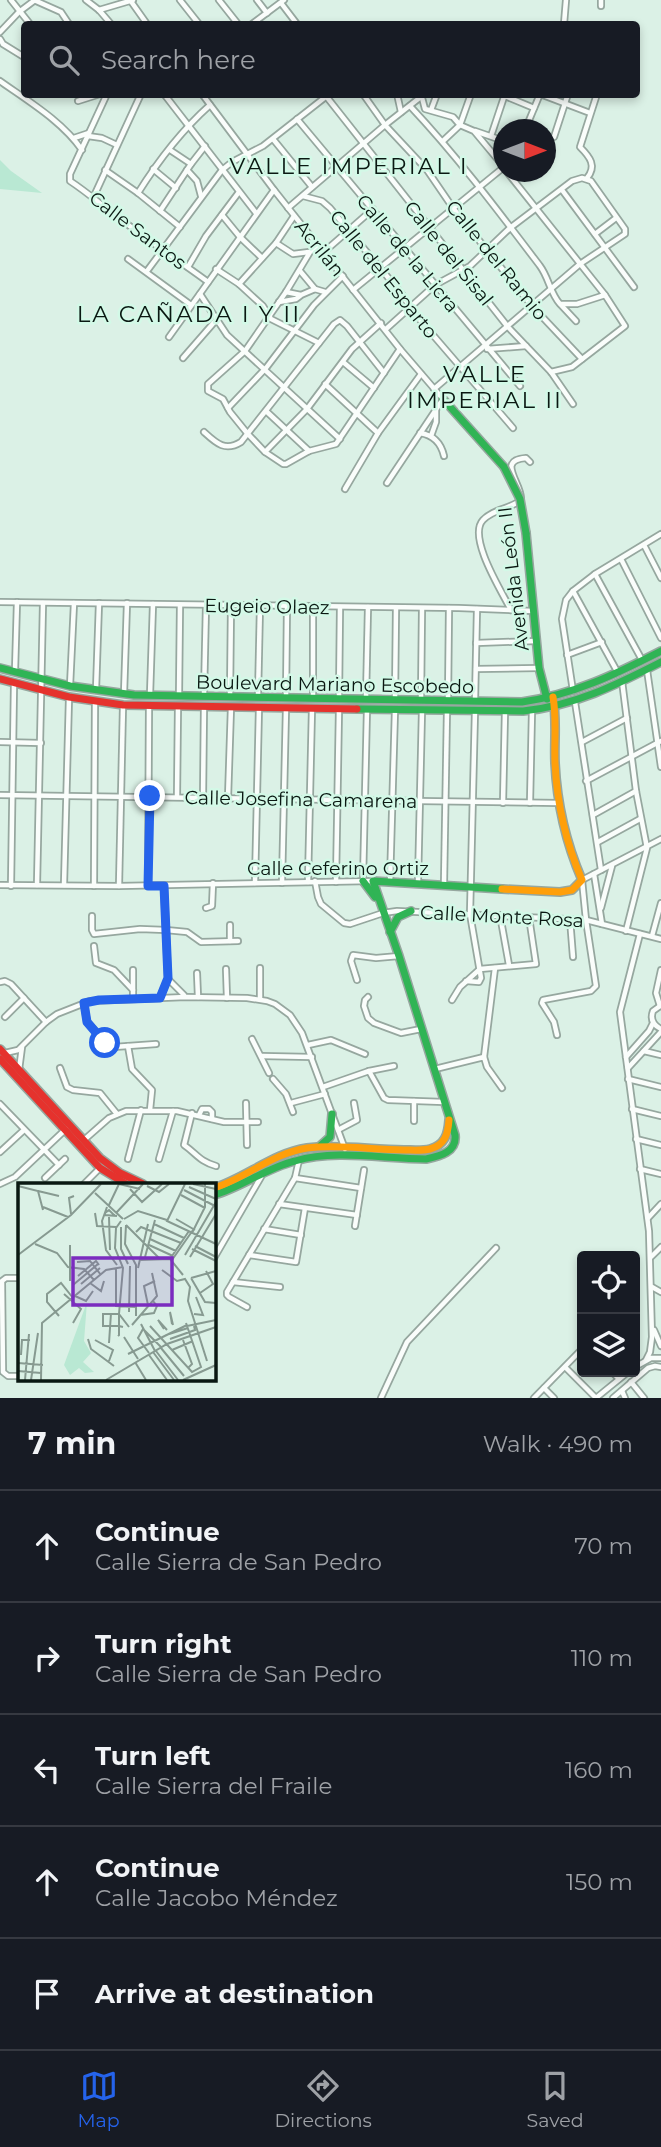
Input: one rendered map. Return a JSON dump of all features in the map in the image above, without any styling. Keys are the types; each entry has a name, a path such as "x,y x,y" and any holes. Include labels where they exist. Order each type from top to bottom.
{"street":[{"path":"11,0 27,21"},
{"path":"0,32 35,0 61,12 67,21"},
{"path":"86,0 108,21"},
{"path":"99,10 131,0 143,21"},
{"path":"180,0 197,21"},
{"path":"219,0 236,21"},
{"path":"257,0 267,13"},
{"path":"564,21 566,0"},
{"path":"256,21 282,1 295,21"},
{"path":"0,39 3,44 21,55"},
{"path":"0,81 21,95"},
{"path":"25,98 74,138 82,150"},
{"path":"78,101 86,98"},
{"path":"82,150 105,98"},
{"path":"94,196 139,98"},
{"path":"167,98 256,214"},
{"name":"Acrilán","path":"206,98 288,208 400,349 443,398"},
{"path":"147,271 222,170 273,139 323,98"},
{"name":"Calle del Sisal","path":"329,98 429,228 508,327 551,372 573,404"},
{"name":"Calle del Ramio","path":"367,98 384,125 427,170 453,208 488,248 531,306 582,359"},
{"path":"398,98 401,112"},
{"path":"288,208 418,98"},
{"path":"423,98 429,110 453,117 460,125 474,131 491,135 504,98"},
{"path":"429,110 435,98"},
{"path":"443,141 460,125 470,98"},
{"path":"512,98 534,108"},
{"path":"530,119 538,98"},
{"path":"550,98 590,113"},
{"path":"556,131 567,98"},
{"path":"386,329 436,285 474,263 510,228 575,179 587,178 592,173 590,158 580,147 596,98"},
{"path":"138,193 153,169 188,125 210,105"},
{"path":"410,106 443,141 542,269 550,291 576,321"},
{"name":"Calle de la Licra","path":"297,119 520,386"},
{"path":"474,131 493,155"},
{"path":"74,138 88,135 117,145"},
{"path":"273,139 312,187"},
{"path":"160,211 205,146"},
{"name":"Calle Santos","path":"82,150 69,179 94,196 110,212 208,282"},
{"path":"170,150 191,164"},
{"path":"153,169 176,188"},
{"path":"105,170 180,227"},
{"path":"187,170 197,181 201,196"},
{"path":"353,290 493,175"},
{"path":"434,389 486,348 580,264 625,234 625,229 587,178"},
{"path":"515,182 605,295 625,326 567,369 551,372"},
{"path":"169,337 274,190"},
{"path":"562,190 634,287"},
{"path":"188,267 206,236 239,192"},
{"name":"Calle del Esparto","path":"303,196 326,203 459,367 513,428"},
{"path":"324,252 373,209"},
{"path":"222,215 262,258"},
{"path":"239,284 276,243 295,216"},
{"path":"594,234 615,218"},
{"path":"276,243 293,254 310,252"},
{"path":"318,245 310,252 245,351 207,386 208,391 223,398 247,433 265,452 282,464 309,452 332,446 340,439 400,349"},
{"path":"128,259 191,305"},
{"path":"216,269 239,284 262,306 269,317 318,343"},
{"path":"300,271 315,289 325,292"},
{"path":"228,408 266,368 325,292 343,276"},
{"path":"279,302 296,299 315,289"},
{"path":"286,292 301,295"},
{"path":"200,294 227,335 266,368 340,439"},
{"path":"560,304 577,304 605,295"},
{"path":"183,358 217,319"},
{"path":"204,432 220,445 229,448 241,442 318,343 340,320 384,373"},
{"path":"265,452 288,431 360,342 381,323"},
{"path":"492,341 504,347"},
{"path":"486,348 527,346"},
{"path":"343,362 374,388"},
{"path":"345,489 378,433 421,374"},
{"path":"325,384 378,433"},
{"path":"387,483 443,398"},
{"name":"Avenida León II","path":"443,398 504,467 517,489 524,510 540,668 555,706 555,763 560,803 566,839 582,880"},
{"path":"431,436 436,422 436,409"},
{"path":"266,411 309,452"},
{"path":"420,433 431,436 440,444 444,456"},
{"path":"511,611 485,557 478,532 485,517 517,504 522,498 511,465 514,460 520,458 526,458 530,462"},
{"path":"573,692 561,615 564,604 573,591 595,574 661,534"},
{"path":"644,545 661,578"},
{"path":"621,559 661,638"},
{"path":"595,574 642,660"},
{"path":"573,591 618,673"},
{"name":"Eugeio Olaez","path":"0,602 533,611"},
{"path":"15,673 17,602"},
{"path":"37,885 43,602"},
{"path":"70,686 74,603"},
{"path":"96,691 99,603"},
{"path":"124,694 127,603"},
{"path":"150,695 153,604"},
{"path":"179,696 180,605"},
{"path":"204,697 206,605"},
{"path":"230,698 231,606"},
{"path":"258,698 260,606"},
{"path":"286,699 287,606"},
{"path":"313,606 313,699"},
{"path":"339,699 340,607"},
{"path":"366,699 368,607"},
{"path":"390,882 394,801 391,700 396,608"},
{"path":"421,701 422,608"},
{"path":"448,701 449,608"},
{"path":"475,702 477,609"},
{"path":"476,643 536,640"},
{"path":"567,655 602,642"},
{"name":"Boulevard Mariano Escobedo","path":"0,668 70,686 124,694 522,702 573,692 661,651"},
{"name":"Boulevard Mariano Escobedo","path":"0,679 69,697 122,705 532,711 575,702 661,662"},
{"path":"476,669 540,668"},
{"path":"647,669 661,767"},
{"path":"622,681 640,818 647,848 626,931"},
{"path":"11,886 14,684"},
{"path":"64,886 69,697"},
{"path":"94,886 95,702"},
{"path":"575,702 601,870"},
{"path":"119,886 122,705"},
{"path":"148,886 149,706"},
{"path":"177,797 178,706"},
{"path":"203,798 204,706"},
{"path":"228,798 231,707"},
{"path":"255,883 259,707"},
{"path":"282,883 286,708"},
{"path":"308,882 312,708"},
{"path":"336,882 339,709"},
{"path":"367,709 363,881 378,901"},
{"path":"418,883 422,710"},
{"path":"444,884 447,710"},
{"path":"466,981 481,980 470,914 475,711"},
{"path":"503,803 505,711"},
{"path":"530,803 532,711"},
{"path":"582,742 627,718"},
{"path":"0,742 41,743"},
{"path":"586,781 659,742"},
{"path":"593,815 636,791"},
{"name":"Calle Josefina Camarena","path":"0,795 560,803"},
{"path":"598,842 640,818"},
{"name":"Calle Ceferino Ortiz","path":"0,886 164,886 373,881 566,892 582,880 661,839"},
{"path":"653,844 661,848"},
{"path":"600,910 612,865"},
{"path":"594,874 602,924"},
{"path":"557,1035 555,1025 542,1003 546,998 587,992 595,988 582,880"},
{"name":"Calle Monte Rosa","path":"315,881 321,904 344,923 350,924 383,913 411,911 500,915 586,920 661,939"},
{"path":"215,1188 296,1150 315,1148 426,1159 453,1148 456,1140 450,1116 373,881"},
{"path":"206,908 212,905 213,883"},
{"path":"160,998 168,978 164,886"},
{"path":"652,936 661,903"},
{"path":"390,933 398,916 411,911"},
{"path":"500,915 509,965"},
{"path":"92,916 94,933 166,930 187,932 201,942 238,941"},
{"path":"452,1000 466,981 480,969 536,964 529,917"},
{"path":"570,919 573,957"},
{"path":"230,925 230,941"},
{"path":"640,934 620,1012 648,1219 652,1322 650,1352 646,1360"},
{"path":"94,946 96,963 118,973 133,990"},
{"path":"358,980 352,964 353,955 376,958 399,956"},
{"path":"260,968 260,999"},
{"path":"495,968 484,1057 487,1067 502,1088"},
{"path":"226,969 227,998"},
{"path":"133,970 133,999"},
{"path":"626,1057 649,1031 653,1023 653,1011 660,1006 656,993 661,970"},
{"path":"197,973 198,997"},
{"path":"168,978 176,989 187,997"},
{"path":"0,982 8,982 46,1022"},
{"path":"1,1054 14,1052 46,1022 62,1011 84,1003 99,1000 187,997 260,999 275,1004 290,1016 302,1033 345,1152"},
{"path":"368,997 364,1006 368,1018 374,1023 401,1033 421,1029"},
{"path":"5,1017 24,998"},
{"path":"84,1003 87,1022 105,1043 114,1047 156,1044"},
{"path":"627,1069 661,1030 653,1023"},
{"path":"252,1039 269,1073"},
{"path":"308,1045 331,1040 365,1054"},
{"path":"19,1070 22,1046"},
{"path":"128,1046 132,1069 152,1090 150,1111"},
{"path":"644,1051 661,1055"},
{"path":"1,1054 19,1070 100,1168 123,1183"},
{"path":"1,1054 67,1127 112,1168 139,1183"},
{"path":"261,1056 312,1057"},
{"path":"434,1069 484,1057"},
{"path":"323,1087 369,1071 394,1066"},
{"path":"60,1068 64,1084 69,1089 100,1093 117,1114"},
{"path":"369,1071 384,1098 445,1102"},
{"path":"273,1079 286,1094 293,1112"},
{"path":"628,1079 661,1087"},
{"path":"291,1103 326,1094"},
{"path":"414,1101 414,1121"},
{"path":"246,1103 247,1145"},
{"path":"338,1130 357,1120 354,1103"},
{"path":"1,1109 59,1165"},
{"path":"632,1109 661,1116"},
{"path":"128,1159 141,1110"},
{"path":"84,1140 117,1114 141,1110 192,1113 224,1122 258,1122"},
{"path":"159,1159 173,1111"},
{"path":"192,1113 184,1145 201,1161 216,1166"},
{"path":"315,1148 330,1137 332,1114"},
{"path":"215,1195 237,1188 279,1166 299,1159 345,1152 426,1150 437,1147 449,1131 450,1116"},
{"path":"0,1184 15,1178 67,1127"},
{"path":"0,1152 24,1130"},
{"path":"636,1139 661,1145"},
{"path":"444,1140 449,1151"},
{"path":"45,1178 65,1159"},
{"path":"247,1307 227,1295 295,1178 299,1159"},
{"path":"85,1183 100,1168"},
{"path":"640,1169 661,1174"},
{"path":"355,1226 364,1170"},
{"path":"215,1256 262,1175"},
{"path":"295,1178 361,1188"},
{"path":"279,1204 357,1215"},
{"path":"648,1219 661,1204"},
{"path":"249,1255 296,1262 305,1208"},
{"path":"264,1229 301,1236"},
{"path":"650,1258 661,1247"},
{"path":"381,1398 407,1342 496,1248"},
{"path":"18,1278 4,1278 2,1282 4,1372 8,1376 18,1376"},
{"path":"233,1282 280,1287"},
{"path":"651,1286 661,1292"},
{"path":"652,1322 661,1346"},
{"path":"534,1398 577,1354"},
{"path":"640,1364 661,1358"},
{"path":"565,1367 596,1398 622,1377"},
{"path":"613,1398 648,1368 661,1367"},
{"path":"631,1382 644,1398"},
{"path":"544,1388 554,1398"},
{"path":"622,1391 625,1398"}],"green space":[{"path":"0,160 11,171 42,193 0,189"}],"traffic: fast":[{"path":"443,399 504,467"},
{"path":"504,467 520,499 526,533"},
{"path":"526,533 539,668 547,699"},
{"path":"0,668 70,686 134,695 522,702 577,689 661,651"},
{"path":"357,709 523,711 560,704 594,693 661,662"},
{"path":"363,881 375,897"},
{"path":"215,1195 284,1164 311,1157 344,1155 426,1159 442,1155 453,1146 455,1135 373,881 502,889"},
{"path":"390,932 398,917 411,911"},
{"path":"320,1146 330,1137 332,1114"}],"traffic: slow":[{"path":"502,889 560,892 572,890 582,880 571,852 560,808 555,763 553,697"},
{"path":"215,1188 271,1160 307,1148 430,1149 445,1138 449,1120"}],"traffic: jam":[{"path":"0,679 69,697 123,705 357,709"},
{"path":"0,1049 100,1158 120,1173 141,1183"},
{"path":"0,1059 100,1168 124,1183"}],"district":[{"name":"VALLE IMPERIAL I","path":"349,166"},
{"name":"LA CAÑADA I Y II","path":"189,314"},
{"name":"VALLE IMPERIAL II","path":"485,387"}],"route":[{"path":"105,1043 87,1022 84,1003 160,998 168,978 164,886 148,886 150,796"}]}
